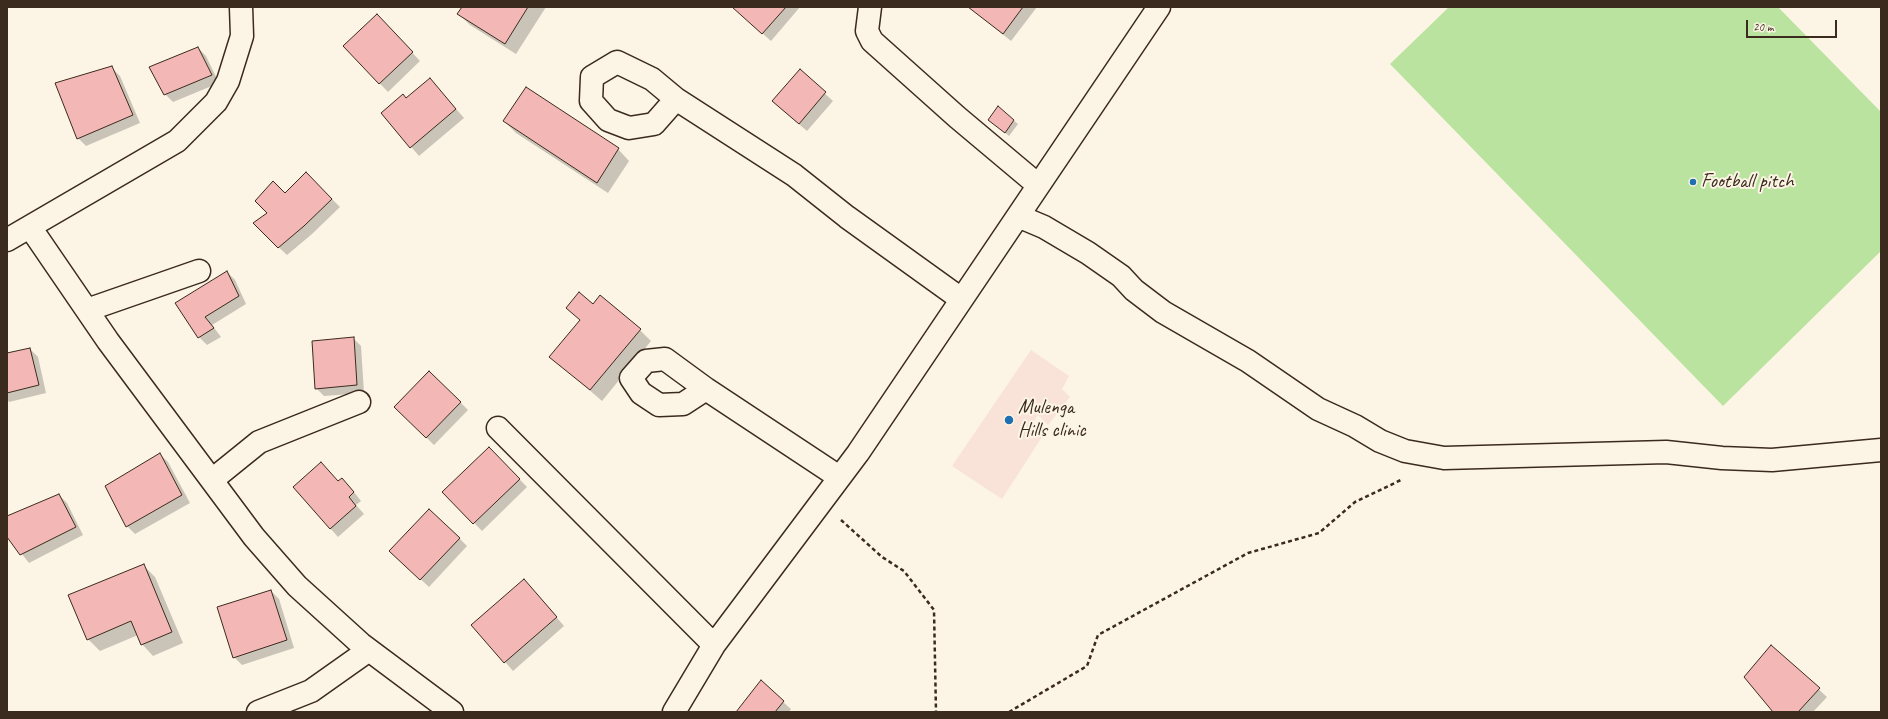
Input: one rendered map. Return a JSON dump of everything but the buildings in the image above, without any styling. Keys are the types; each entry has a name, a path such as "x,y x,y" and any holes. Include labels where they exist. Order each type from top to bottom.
{"street":[{"path":"7,240 177,141 216,102 228,81 242,36 241,7"},
{"path":"870,7 867,31 872,41 951,112 1038,185"},
{"path":"674,712 714,645 858,453 1159,7"},
{"path":"676,99 794,176 847,217 961,299"},
{"path":"1018,216 1044,227 1088,253 1121,276 1134,290 1163,312 1248,361 1318,409 1355,426 1380,441 1405,451 1444,458 1571,453 1666,452 1722,458 1772,460 1881,450"},
{"path":"30,227 87,310 254,537 297,586 369,650 452,712"},
{"path":"87,310 199,271"},
{"path":"706,389 839,477"},
{"path":"212,480 259,442 359,402"},
{"path":"498,428 714,645"},
{"path":"258,712 311,691 369,650"}],"path":[{"path":"1009,712 1087,666 1098,635 1248,552 1319,533 1355,502 1403,478"},
{"path":"821,502 882,557 904,571 934,610 936,712"}],"shaded area":[{"name":"Mulenga Hills clinic","path":"1031,350 1069,376 1062,389 1070,397 1048,425 1038,415 1029,429 1042,437 1002,499 952,466"}],"green space":[{"name":"Football pitch","path":"1449,7 1778,7 1881,112 1881,251 1723,406 1390,64"}],"place":[{"name":"Football pitch","path":"1693,182"},
{"name":"Mulenga Hills clinic","path":"1009,420"}]}
